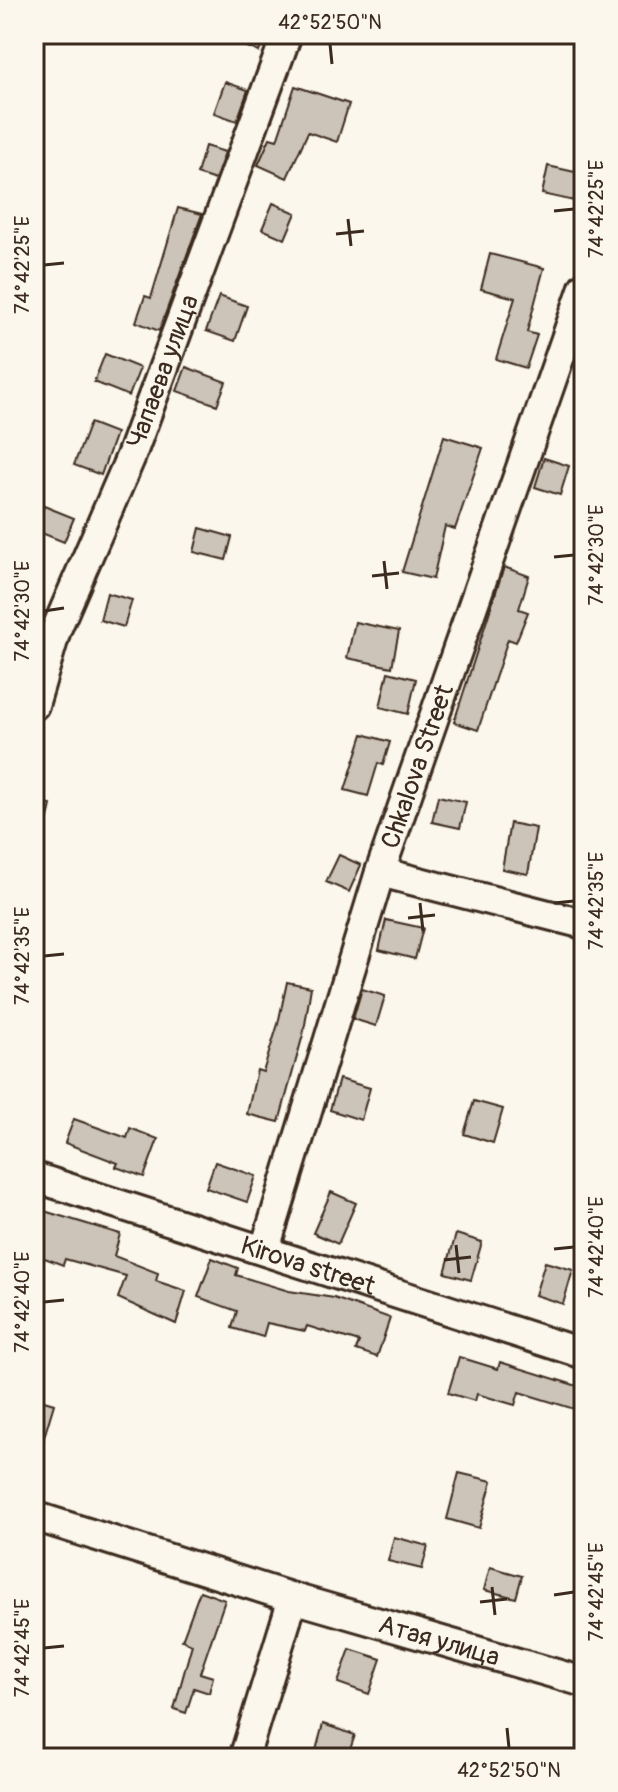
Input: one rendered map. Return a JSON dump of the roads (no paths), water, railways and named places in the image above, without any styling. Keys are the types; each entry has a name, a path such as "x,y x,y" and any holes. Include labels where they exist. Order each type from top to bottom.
{"street":[{"name":"Чапаева улица","path":"34,705 56,630 131,456 287,34"},
{"name":"Chkalova Street","path":"265,1249 380,872 584,287"},
{"path":"380,872 584,924"},
{"name":"Kirova street","path":"34,1177 584,1354"},
{"name":"Атая улица","path":"34,1516 293,1598 584,1682"},
{"path":"244,1758 293,1598"}]}
